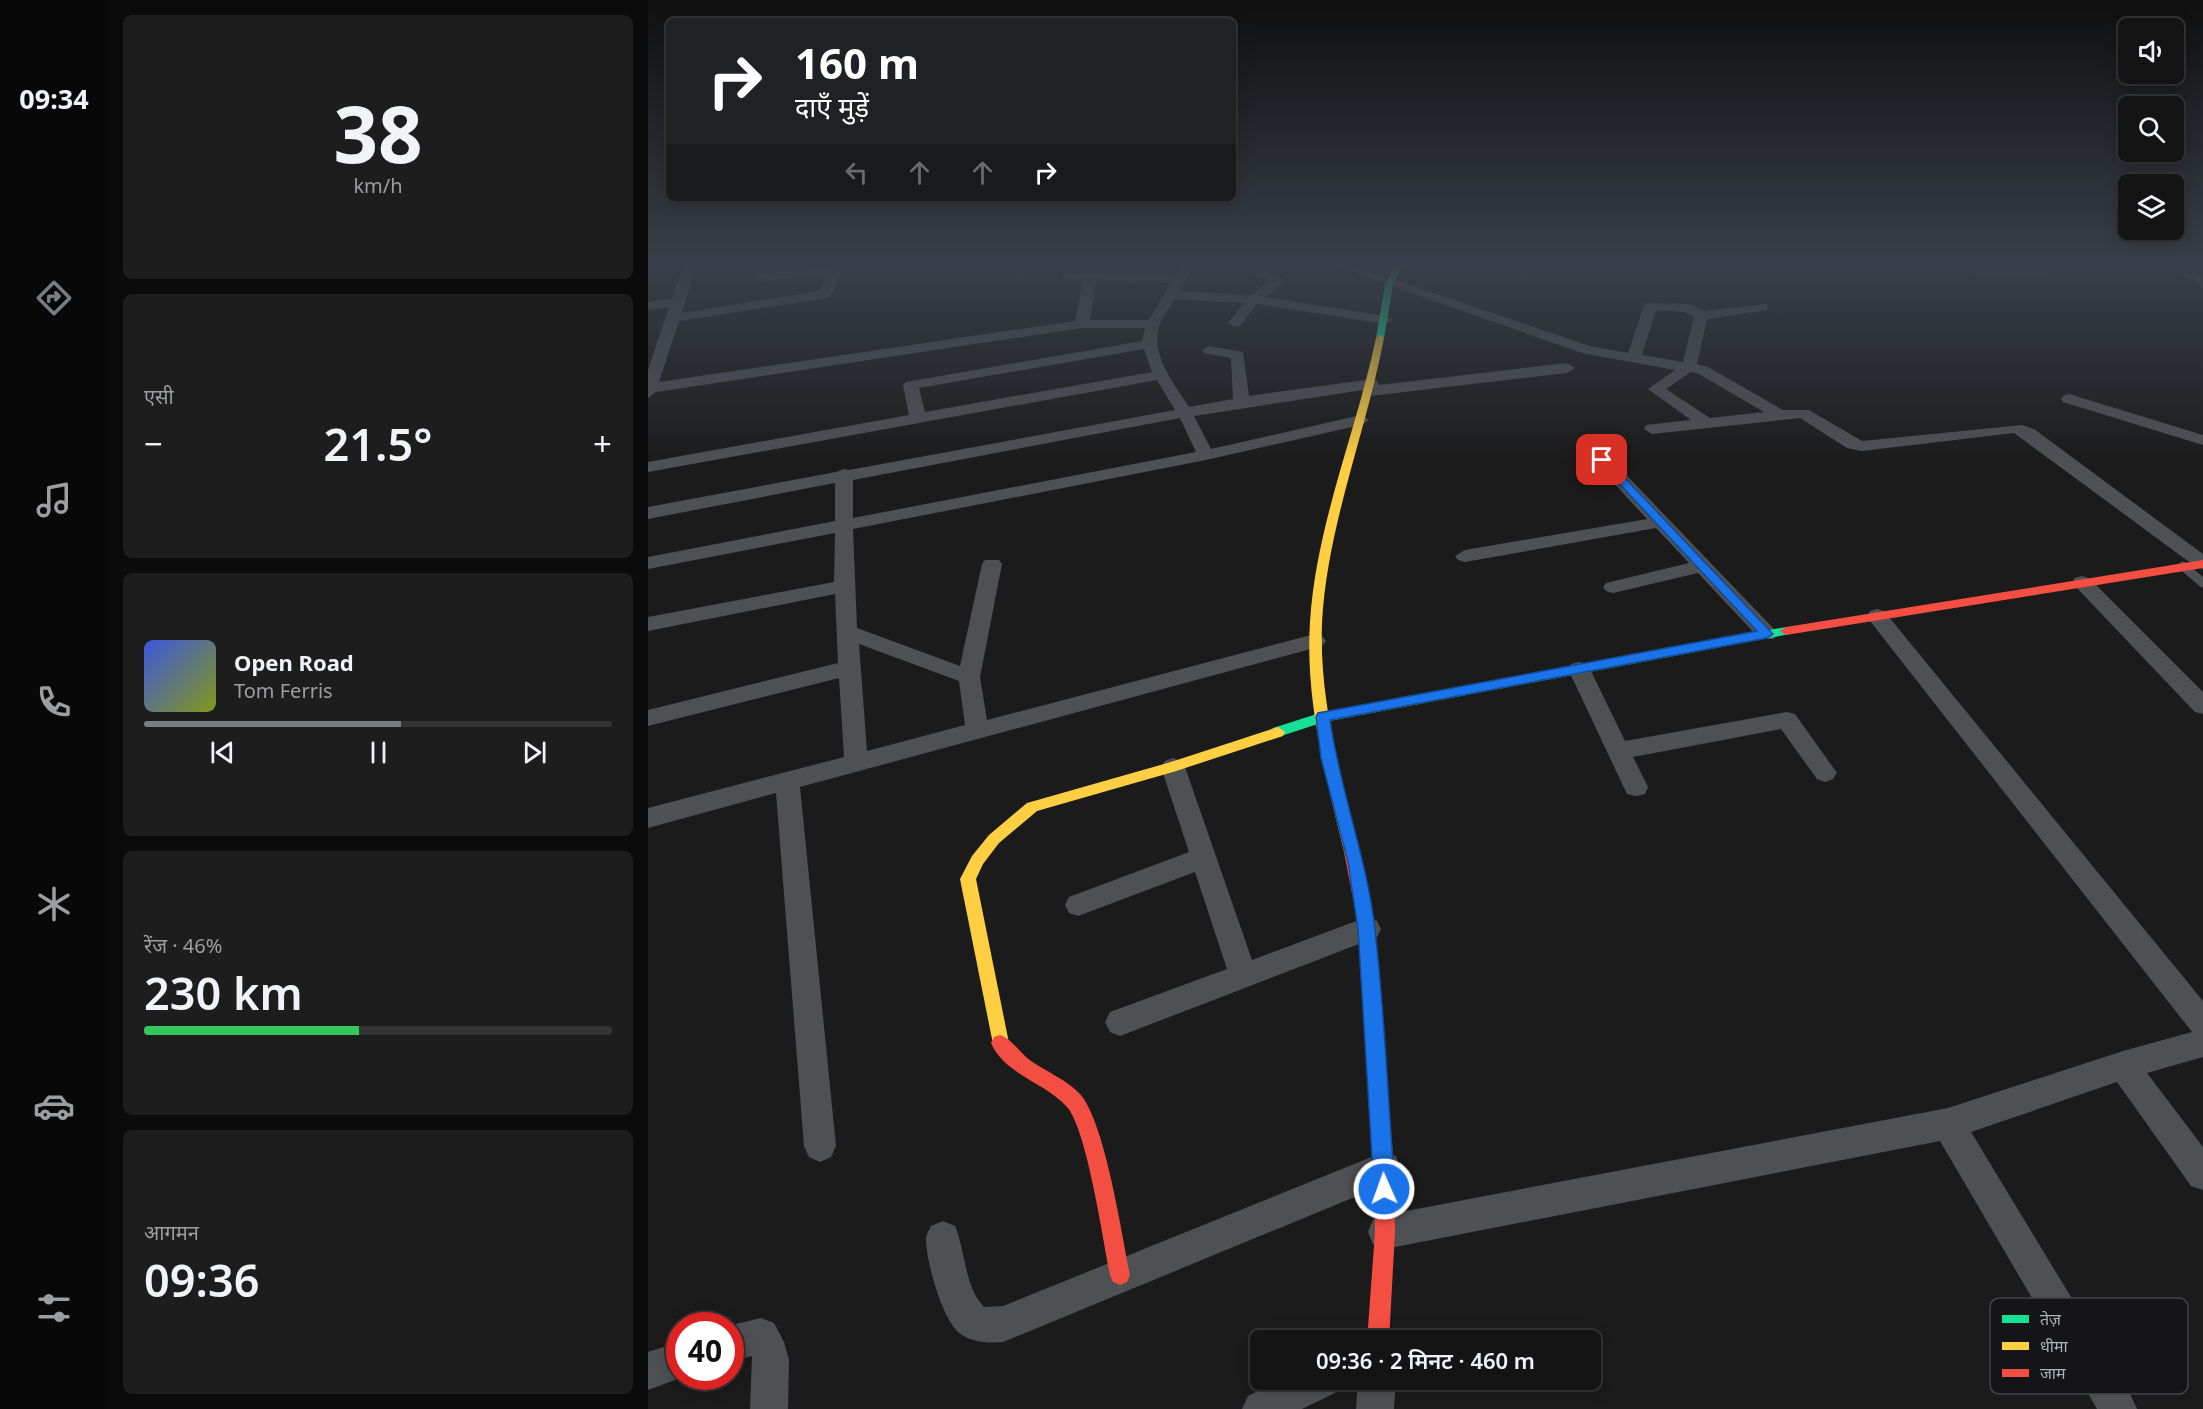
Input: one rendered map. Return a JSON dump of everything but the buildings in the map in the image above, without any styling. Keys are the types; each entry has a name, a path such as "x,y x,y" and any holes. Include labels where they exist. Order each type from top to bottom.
{"street":[{"path":"669,332 651,384 910,368 1149,344"},
{"path":"910,368 1052,332"},
{"path":"1151,332 1149,344 1161,375 1185,413 1206,455"},
{"path":"1379,1330 1385,1232 1384,1168 1366,929 1355,862 1328,758 1315,641 1319,591 1329,540 1371,388 1383,332"},
{"path":"1532,332 1587,350 1703,370 1780,415"},
{"path":"1633,358 1642,332"},
{"path":"1697,332 1689,367 1656,390 1706,423"},
{"path":"1209,351 1239,355 1241,402"},
{"path":"910,368 918,418"},
{"path":"648,513 844,474 1241,402 1567,368"},
{"path":"648,467 1161,375"},
{"path":"2069,399 2203,440"},
{"path":"1652,429 1805,414 1858,446 2012,427 2023,430 2203,563"},
{"path":"648,563 1206,455 1361,420"},
{"path":"1602,460 1767,634"},
{"path":"844,474 846,524 844,586 856,762"},
{"path":"1465,556 1661,522"},
{"path":"1120,1275 1085,1117 1078,1103 1064,1091 1009,1059 1000,1043 968,879 973,866 1010,822 1025,810 1173,767 1323,717 1767,634 2203,563"},
{"path":"977,730 969,677 992,564"},
{"path":"1613,587 1703,566"},
{"path":"2082,582 2203,706"},
{"path":"648,624 844,586"},
{"path":"1877,616 2203,1023"},
{"path":"847,632 969,677"},
{"path":"648,818 1315,641"},
{"path":"648,718 848,668"},
{"path":"1579,669 1636,788"},
{"path":"1619,751 1787,720 1825,773"},
{"path":"1173,767 1243,975"},
{"path":"787,781 820,1146"},
{"path":"1078,905 1204,857"},
{"path":"1120,1022 1366,929"},
{"path":"1385,1232 1948,1124 2123,1065 2203,1043"},
{"path":"2123,1065 2203,1174"},
{"path":"1948,1124 2052,1298"},
{"path":"943,1238 959,1305 969,1319 982,1325 1002,1324 1384,1168"},
{"path":"744,1337 761,1336 767,1341 770,1355 769,1409"},
{"path":"648,1371 666,1365"},
{"path":"1261,1409 1301,1390"},
{"path":"1375,1409 1376,1390"},
{"path":"2109,1394 2118,1409"}],"lane":[{"path":"2183,566 2203,583"}],"traffic: fast":[{"path":"1380,338 1381,332"},
{"path":"1278,732 1323,717 1786,631"}],"traffic: slow":[{"path":"1351,847 1328,752 1318,688 1316,623 1319,591 1331,527 1366,401 1380,338"},
{"path":"1000,1043 968,879 977,860 994,839 1032,807 1173,767 1278,732"}],"traffic: jam":[{"path":"1786,631 2203,564"},
{"path":"1351,847 1367,929 1384,1168 1385,1232 1379,1330"},
{"path":"1000,1043 1016,1061 1066,1094 1075,1102 1082,1114 1095,1157 1120,1275"}],"route":[{"path":"1384,1189 1366,929 1355,862 1328,758 1323,717 1767,634 1602,460"}]}
